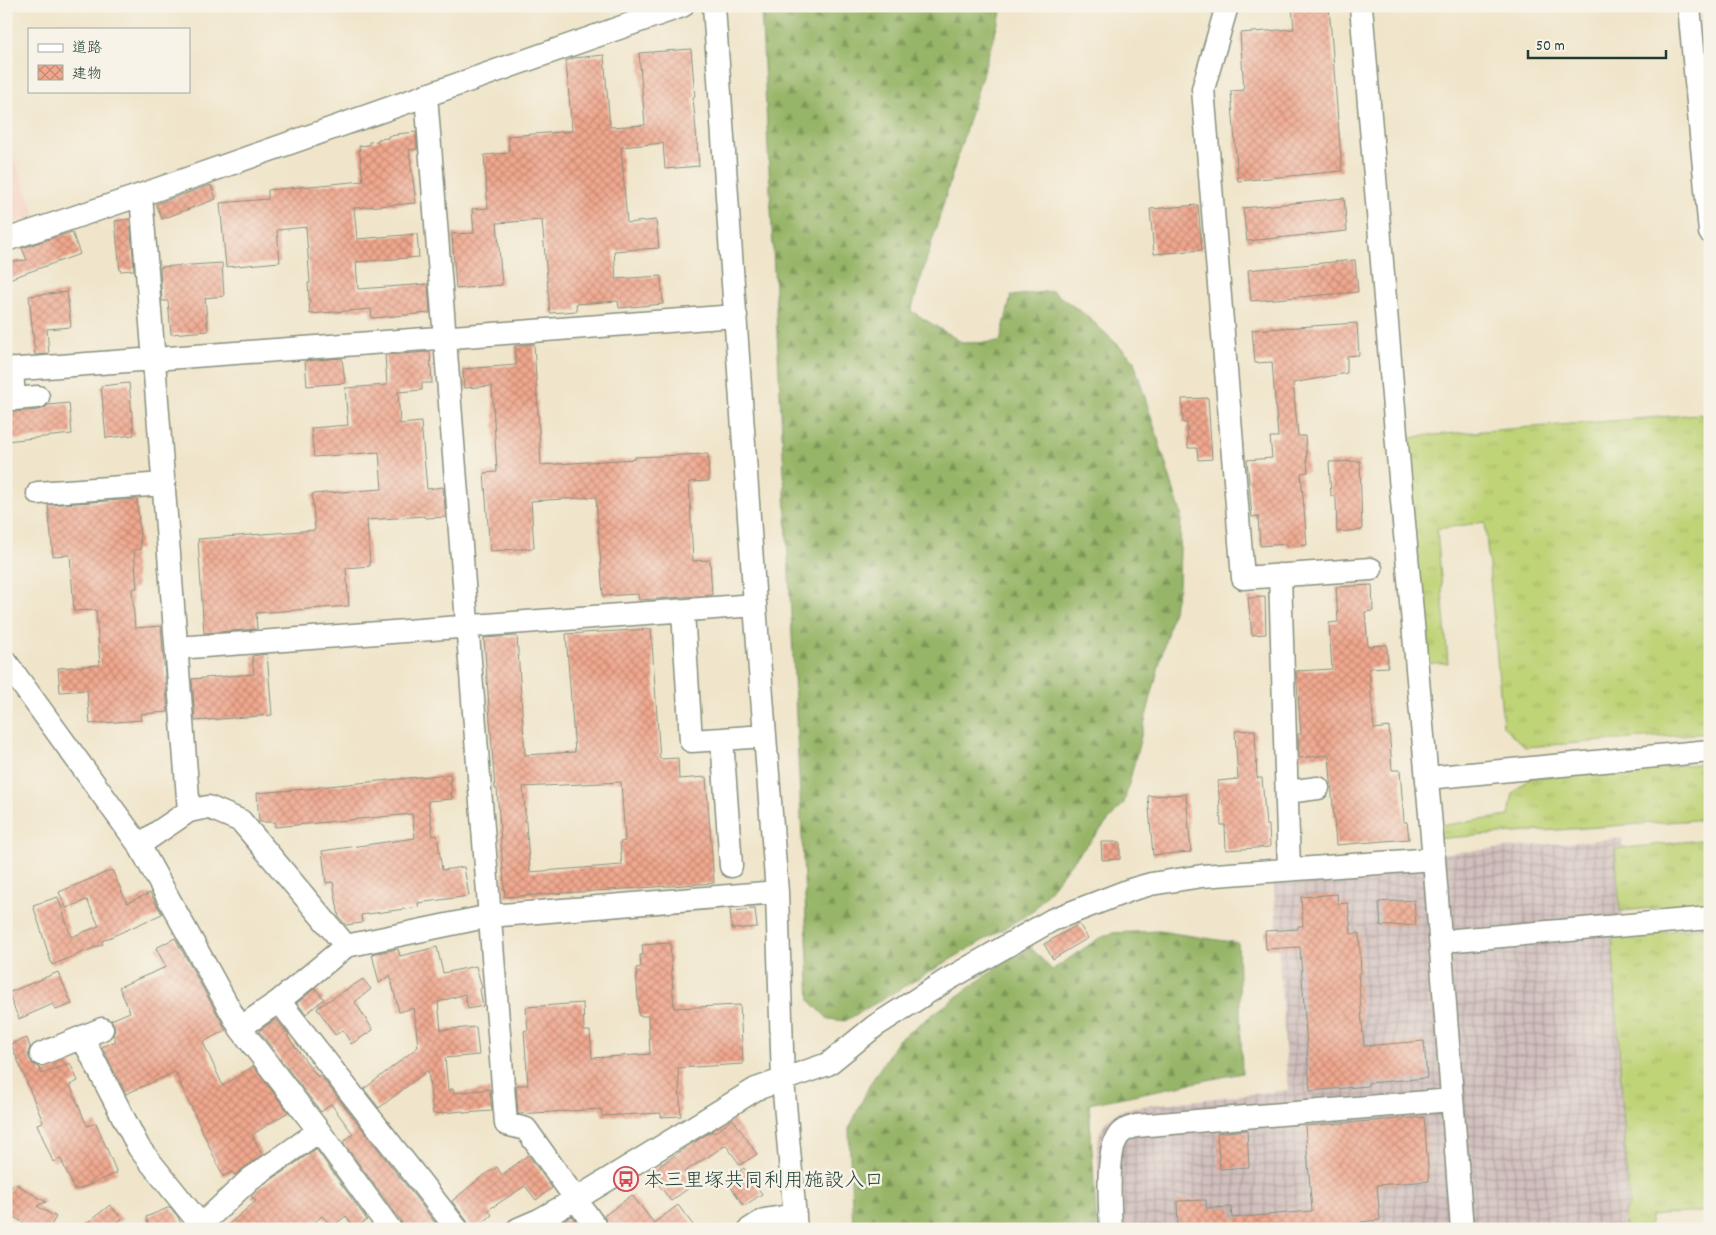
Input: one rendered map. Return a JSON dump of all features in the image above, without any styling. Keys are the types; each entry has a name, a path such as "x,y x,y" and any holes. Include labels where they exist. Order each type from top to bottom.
{"street":[{"path":"6,240 141,195 682,6"},
{"path":"714,6 755,605 777,892 783,1081 796,1222 764,1220 750,1229"},
{"path":"1227,6 1203,89 1243,578 1371,569"},
{"path":"1361,6 1395,423 1434,858 1462,1229"},
{"path":"1689,6 1710,232"},
{"path":"426,96 506,1124 526,1129 598,1229"},
{"path":"141,195 189,811"},
{"path":"38,397 14,399 9,370 736,316"},
{"path":"38,493 164,484"},
{"path":"1280,575 1289,869"},
{"path":"177,648 755,605"},
{"path":"683,611 691,741 765,736"},
{"path":"6,662 139,845 240,1028 319,1131 390,1229"},
{"path":"722,739 731,866"},
{"path":"1427,778 1710,751"},
{"path":"1287,792 1318,788"},
{"path":"139,845 189,811 208,807 241,821 346,946"},
{"path":"518,1229 539,1220 576,1199 756,1089 828,1064 875,1026 947,980 1052,920 1130,890 1151,884 1202,876 1434,858"},
{"path":"240,1028 279,1000 346,946 490,916 777,892"},
{"path":"1455,940 1710,918"},
{"path":"279,1000 457,1229"},
{"path":"41,1054 92,1033 139,1148 202,1227 250,1179 319,1131"},
{"path":"1112,1229 1110,1208 1111,1150 1117,1136 1125,1130 1136,1126 1452,1100"}],"shaded area":[{"path":"6,138 36,215 6,225"},
{"path":"1622,838 1623,937 1645,1229 1102,1229 1097,1147 1100,1132 1107,1120 1119,1111 1134,1107 1288,1090 1273,868"}],"green space":[{"path":"761,6 1003,6 911,311 963,343 1000,342 1011,296 1052,291 1087,316 1133,359 1181,513 1179,587 1124,803 1072,862 1032,912 845,1021 828,1019 810,1001"},
{"path":"1698,414 1710,417 1710,733 1525,747 1503,726 1485,522 1437,529 1448,663 1418,663 1407,440 1420,436"},
{"path":"1710,763 1710,819 1432,839 1431,827 1509,816 1513,793 1529,778"},
{"path":"1710,839 1710,903 1620,911 1615,849"},
{"path":"1710,926 1710,1211 1650,1216 1650,1229 1625,1229 1624,1212 1629,1206 1612,938"},
{"path":"1159,931 1238,943 1242,1073 1089,1104 1097,1229 853,1229 849,1129 870,1084 898,1040 1007,960 1031,948 1052,970 1098,939 1112,933"}],"building":[{"path":"1292,6 1329,6 1342,171 1238,181 1231,91 1244,90 1240,33 1294,29"},
{"path":"691,49 699,166 665,169 663,143 621,147 627,223 656,220 659,248 614,251 616,279 661,276 663,304 619,308 618,301 576,304 577,311 550,313 542,220 497,223 502,285 456,289 452,234 474,233 472,209 488,208 484,155 509,153 508,136 572,131 566,61 574,58 604,55 610,127 645,125 639,53"},
{"path":"416,132 417,149 409,150 416,203 354,208 357,239 417,234 419,257 356,262 358,289 428,284 430,313 372,318 371,309 310,314 306,227 277,230 280,262 226,267 220,203 268,199 268,190 363,181 359,146 369,145 369,142 388,138 388,136"},
{"path":"211,185 216,199 162,219 156,204"},
{"path":"1344,198 1347,231 1247,241 1243,208"},
{"path":"1198,205 1202,250 1154,254 1150,209"},
{"path":"130,219 134,270 120,271 115,221"},
{"path":"72,232 80,254 6,280 6,262 27,260 22,248"},
{"path":"1355,260 1358,292 1251,301 1248,270"},
{"path":"222,263 224,296 205,298 208,331 171,334 168,301 162,301 160,267"},
{"path":"67,292 71,327 47,329 49,354 35,355 29,296"},
{"path":"1357,323 1359,355 1347,356 1347,373 1293,383 1298,436 1305,436 1308,472 1301,473 1307,545 1287,547 1287,544 1260,546 1258,516 1252,517 1247,460 1272,458 1270,437 1278,437 1272,362 1255,363 1252,330"},
{"path":"534,344 541,465 635,459 635,457 708,454 709,481 689,482 693,561 710,560 712,595 639,600 638,594 603,596 596,497 531,501 534,548 490,551 484,473 497,472 492,386 464,388 463,369 516,365 515,346"},
{"path":"430,352 432,383 422,383 422,390 398,392 400,424 421,422 427,489 443,487 446,517 425,518 424,516 367,520 370,566 346,568 349,606 256,613 257,629 204,633 198,539 315,530 312,494 382,489 379,452 314,457 311,428 348,425 345,388 387,385 385,355"},
{"path":"342,358 345,383 307,386 305,361"},
{"path":"129,383 134,435 106,438 101,386"},
{"path":"1208,398 1212,459 1198,460 1197,448 1188,448 1187,423 1183,423 1182,399"},
{"path":"69,403 72,434 6,441 6,409 15,412 39,410 48,405"},
{"path":"1360,461 1362,530 1337,532 1336,499 1335,496 1331,496 1329,462"},
{"path":"137,499 141,549 134,550 137,588 132,589 135,628 161,626 168,712 140,714 141,720 90,724 87,690 60,692 58,668 100,665 96,610 74,611 70,555 53,556 48,505"},
{"path":"1372,585 1373,611 1365,612 1368,646 1387,645 1388,667 1369,668 1374,729 1389,727 1392,770 1400,770 1404,822 1407,822 1409,839 1336,845 1329,755 1299,758 1298,734 1301,734 1296,671 1332,669 1329,623 1338,622 1336,587"},
{"path":"1265,597 1266,634 1252,635 1248,598"},
{"path":"651,629 660,759 678,758 679,779 706,777 714,883 505,897 484,638 517,636 525,755 575,752 566,634","holes":["621,782 625,841 620,842 622,865 530,872 523,787"]},
{"path":"267,654 272,715 195,721 192,679 254,674 252,656"},
{"path":"1255,730 1257,778 1262,778 1266,825 1269,825 1270,847 1226,850 1225,825 1221,825 1218,781 1238,779 1235,731"},
{"path":"450,774 452,799 428,801 433,836 437,835 442,870 464,867 469,896 418,903 419,907 361,915 362,923 346,925 339,917 333,882 326,883 322,851 415,838 412,814 275,827 275,822 259,822 257,793"},
{"path":"1186,794 1191,852 1153,855 1148,796"},
{"path":"1101,842 1120,842 1120,859 1102,860"},
{"path":"112,870 127,903 150,893 162,914 102,941 103,944 52,965 33,905 58,897 71,937 99,926 87,900 66,908 59,892"},
{"path":"1337,894 1338,904 1348,903 1351,934 1359,933 1361,973 1358,973 1364,1046 1424,1041 1427,1078 1368,1083 1368,1086 1310,1091 1300,947 1266,949 1265,931 1298,929 1298,926 1303,926 1301,897"},
{"path":"1414,900 1416,925 1381,926 1379,902"},
{"path":"755,909 757,927 732,929 730,911"},
{"path":"1079,924 1088,938 1053,959 1044,944"},
{"path":"175,938 226,1030 203,1042 223,1086 253,1066 288,1112 252,1135 262,1155 235,1175 232,1172 223,1176 175,1072 126,1094 102,1047 116,1041 113,1035 115,1030 114,1024 111,1020 130,1012 119,987 166,967 156,948"},
{"path":"670,943 674,1008 740,1005 743,1064 678,1068 681,1116 661,1117 661,1113 602,1116 601,1109 518,1114 516,1085 528,1085 524,1031 528,1030 526,1007 583,1003 584,1031 590,1031 592,1058 650,1054 648,1016 639,1016 636,968 641,967 640,955 643,955 642,945"},
{"path":"437,947 443,973 476,966 482,988 480,989 483,1006 468,1009 465,994 438,1002 441,1030 476,1027 479,1055 445,1058 448,1090 453,1089 454,1093 490,1089 492,1111 433,1114 428,1070 379,1108 364,1089 418,1047 414,1008 399,1012 390,975 379,983 372,954 398,949 400,956"},
{"path":"58,972 72,1004 56,1010 53,1004 19,1019 8,993"},
{"path":"363,979 371,989 355,1002 373,1030 351,1044 343,1030 335,1035 317,1008"},
{"path":"315,988 324,999 306,1014 297,1003"},
{"path":"276,1019 318,1077 320,1075 440,1229 403,1229 401,1221 343,1142 353,1134 331,1104 321,1112 259,1031"},
{"path":"27,1038 30,1047 29,1058 33,1064 39,1067 42,1074 70,1063 78,1081 70,1085 87,1126 96,1123 117,1173 79,1189 74,1189 61,1159 53,1162 37,1124 43,1122 11,1044"},
{"path":"1424,1117 1429,1181 1377,1185 1380,1220 1361,1222 1361,1229 1178,1229 1177,1201 1206,1200 1206,1208 1231,1207 1232,1218 1312,1211 1305,1126"},
{"path":"733,1119 757,1154 740,1165 726,1145 684,1172 693,1185 671,1201 650,1173 682,1150 712,1131 714,1133"},
{"path":"1247,1130 1249,1167 1220,1169 1217,1133"},
{"path":"316,1149 367,1220 355,1228 346,1216 332,1227 322,1216 307,1229 223,1229 256,1201 251,1196 258,1189"},
{"path":"528,1155 552,1188 536,1200 525,1186 488,1210 492,1215 475,1229 470,1229 467,1221 452,1201 497,1167 502,1175"},
{"path":"744,1168 762,1194 744,1206 726,1180"},
{"path":"14,1183 46,1202 37,1206 56,1217 49,1229 33,1229 6,1212 6,1196"},
{"path":"632,1195 654,1223 678,1205 696,1229 610,1229 604,1216"},
{"path":"110,1205 122,1219 109,1229 79,1229"},
{"path":"170,1207 181,1224 170,1229 150,1229 146,1217"},
{"path":"572,1216 581,1229 550,1229"}],"place":[{"name":"本三里塚共同利用施設入口","path":"626,1179"}]}
